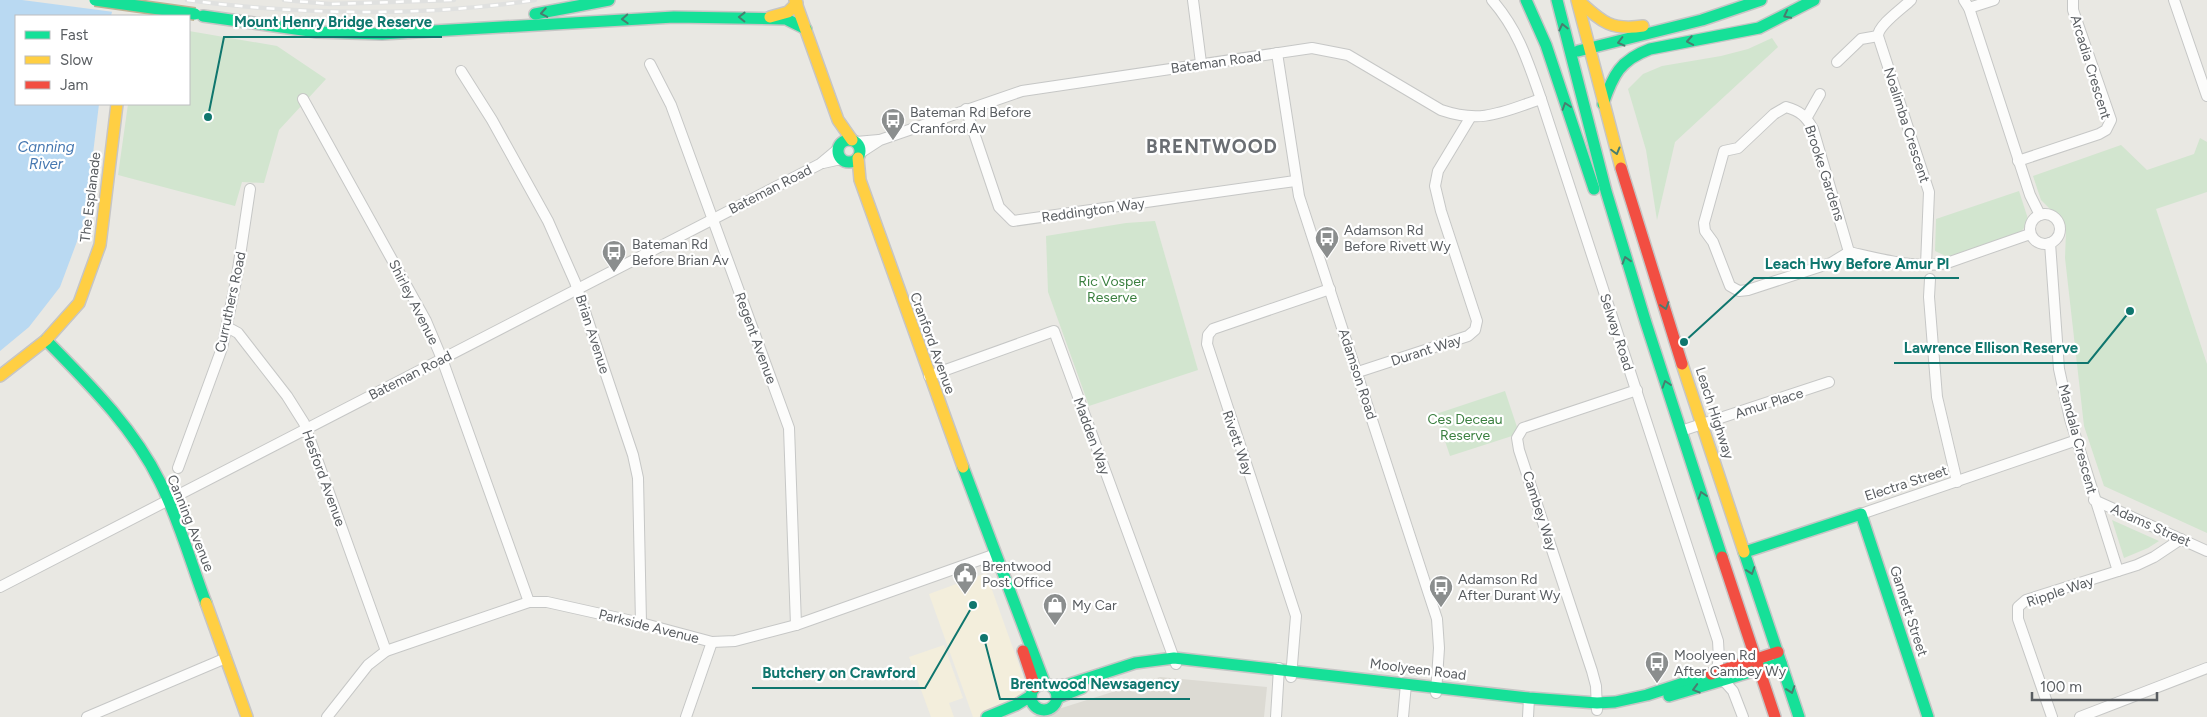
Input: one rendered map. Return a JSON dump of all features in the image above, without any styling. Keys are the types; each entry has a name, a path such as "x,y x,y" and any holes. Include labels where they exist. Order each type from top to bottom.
{"main road":[{"path":"95,0 317,32 382,34 674,17 790,20 806,29"},
{"path":"136,15 144,0"},
{"path":"199,15 351,27 417,26 514,18 609,0"},
{"path":"1526,0 1546,45 1592,185 1613,216"},
{"path":"1557,0 1613,216 1775,717"},
{"path":"1577,0 1605,24 1624,29 1740,0"},
{"name":"Leach Highway","path":"1577,0 1603,104 1635,216 1800,717"},
{"path":"1570,53 1702,20 1761,0"},
{"path":"1603,104 1615,73 1620,66 1634,55 1650,49 1759,28 1814,0"},
{"path":"766,18 788,12 796,2"},
{"name":"Cranford Avenue","path":"796,2 1041,688"},
{"name":"The Esplanade","path":"0,376 46,340 79,303 100,245 117,105"},
{"name":"Canning Avenue","path":"46,340 96,392 124,426 158,479 168,499 247,717"},
{"name":"Electra Street","path":"1745,552 1861,514"},
{"name":"Gannett Street","path":"1861,514 1928,717"},
{"name":"Moolyeen Road","path":"1758,665 1778,652"},
{"name":"Moolyeen Road","path":"1009,717 1036,708 1049,709 1053,707 1057,698 1095,683 1140,669 1175,661"},
{"name":"Moolyeen Road","path":"987,717 1016,705 1041,688 1067,685 1135,663 1175,661 1597,707 1720,677 1758,665 1782,664"},
{"path":"1036,708 1041,688 1057,698"}],"street":[{"path":"1193,0 1201,64"},
{"name":"Selway Road","path":"1492,0 1506,16 1521,42 1718,641 1720,677"},
{"path":"1837,62 1861,39 1878,36 1882,26 1911,0"},
{"path":"1994,0 1966,4 2018,161 2030,195 2040,214 2032,221 2030,234 2037,242 2050,243"},
{"name":"Arcadia Crescent","path":"2018,161 2099,134 2110,125 2111,120 2073,10 2073,0"},
{"path":"2174,0 2207,96"},
{"name":"Noalimba Crescent","path":"1878,36 1929,192 1926,265"},
{"name":"Bateman Road","path":"0,587 820,164 849,151 1022,91 1312,48 1348,54 1441,110 1470,118 1493,115 1540,100"},
{"name":"Adamson Road","path":"1277,53 1295,181 1437,619 1439,648 1436,690"},
{"name":"Regent Avenue","path":"650,64 671,105 789,428 796,626"},
{"name":"Brian Avenue","path":"461,71 492,120 548,221 577,288 633,456 638,478 641,623"},
{"path":"1807,118 1820,94"},
{"name":"Shirley Avenue","path":"303,99 410,289 442,359 529,602"},
{"name":"Brooke Gardens","path":"1786,107 1797,110 1807,118 1817,140 1849,252 1832,263 1748,290 1739,291 1730,286 1713,242 1705,231 1704,223 1724,151 1738,148 1774,114 1786,107"},
{"name":"Reddington Way","path":"966,109 999,207 1014,221 1295,181"},
{"name":"Durant Way","path":"1358,372 1468,336 1477,326 1436,195 1435,186 1438,171 1470,118"},
{"name":"Curruthers Road","path":"178,468 222,348 250,189"},
{"name":"Mandala Crescent","path":"2040,214 2052,216 2059,225 2058,236 2050,243 2059,369 2094,500 2118,571"},
{"path":"1849,252 1926,265 1947,263 2030,234"},
{"path":"1930,279 1929,297 1937,396 1957,482"},
{"name":"Rivett Way","path":"1291,673 1296,616 1206,344 1208,335 1213,329 1330,289"},
{"name":"Hesford Avenue","path":"227,327 238,333 281,388 298,412 306,428 386,651"},
{"name":"Madden Way","path":"929,376 1054,331 1175,661"},
{"name":"Amur Place","path":"1681,431 1830,382"},
{"name":"Cambey Way","path":"1597,707 1596,686 1592,671 1519,450 1518,438 1523,428 1637,390"},
{"name":"Electra Street","path":"1861,514 2077,440"},
{"name":"Adams Street","path":"2094,500 2207,551"},
{"name":"Ripple Way","path":"2052,717 2018,619 2018,607 2026,600 2118,571 2154,557 2181,539"},
{"name":"Parkside Avenue","path":"327,717 368,665 386,651 529,602 547,602 641,623 712,642 735,641 796,626 992,555"},
{"path":"686,717 712,642"},
{"path":"87,717 226,658"},
{"path":"2080,717 2207,668"},
{"path":"1276,717 1279,672"},
{"path":"1720,677 1731,688 1742,713"},
{"path":"1403,717 1406,687"},
{"path":"1528,717 1529,701"}],"shaded area":[{"path":"986,573 1024,679 1021,696 1010,706 973,717 929,594"},
{"path":"944,645 963,698 949,703 954,717 931,717 909,657"},
{"path":"1160,677 1267,687 1264,717 1033,717"}],"green space":[{"path":"190,31 277,46 326,79 279,130 264,183 242,182 235,206 118,175 128,105 190,105"},
{"path":"1772,38 1778,47 1675,142 1657,220 1646,150 1628,89 1643,74 1662,66 1721,56 1748,49"},
{"path":"2200,138 2207,142 2207,192 2156,209 2207,364 2207,533 2104,486 2084,426 2065,258 2066,231 2057,216 2041,200 2033,176 2121,145 2147,170 2194,154"},
{"path":"2019,191 2029,222 2019,234 1950,258 1935,251 1936,219"},
{"name":"Ric Vosper Reserve","path":"1155,221 1198,370 1089,406 1048,292 1046,236 1126,223"},
{"name":"Ces Deceau Reserve","path":"1505,391 1518,430 1512,436 1450,456 1436,414"},
{"path":"2112,520 2159,541 2124,558"}],"water":[{"name":"Canning River","path":"0,0 115,0 111,15 15,15 15,105 99,105 85,220 60,287 29,327 0,351"}],"pier":[{"path":"22,0 118,0 114,12"}],"railway":[{"path":"187,0 272,9 361,12 450,9 535,0"},
{"path":"284,0 330,4 454,0"}],"traffic: fast":[{"path":"95,0 195,14"},
{"path":"535,14 609,0"},
{"path":"1526,0 1546,45 1594,189"},
{"path":"1557,0 1606,191 1646,323 1722,557"},
{"path":"1578,51 1702,20 1761,0"},
{"path":"1603,104 1610,85 1619,70 1631,58 1640,53 1650,49 1759,28 1814,0"},
{"path":"203,16 317,32 382,34 674,17 786,19 806,29"},
{"path":"849,140 857,143 860,151 857,159 849,162 841,159 838,151 841,143 849,140"},
{"path":"46,340 109,406 149,462 173,511 206,603"},
{"path":"963,467 1045,684"},
{"path":"1745,552 1861,514 1928,717"},
{"path":"1744,552 1799,717"},
{"path":"1052,686 1067,685 1135,663 1174,658 1529,698 1597,703 1615,702 1647,695 1711,674"},
{"path":"1669,696 1781,663"},
{"path":"1044,684 1053,688 1057,697 1053,706 1044,710 1035,706 1031,697 1035,688 1044,684"},
{"path":"1057,698 1082,688"},
{"path":"987,717 1016,705 1031,696"}],"traffic: slow":[{"path":"795,0 838,120 852,140"},
{"path":"1577,0 1621,168"},
{"path":"1578,0 1593,14 1614,26 1643,26"},
{"path":"770,17 788,12 797,3"},
{"path":"0,376 46,340 79,303 100,245 117,105"},
{"path":"858,158 860,180 963,467"},
{"path":"1682,364 1744,552"},
{"path":"206,603 247,717"}],"traffic: jam":[{"path":"1621,168 1682,364"},
{"path":"1722,557 1775,717"},
{"path":"1023,651 1035,687"},
{"path":"1711,674 1778,652"}],"place":[{"name":"Mount Henry Bridge Reserve","path":"208,117"},
{"name":"Bateman Rd Before Cranford Av","path":"893,141"},
{"name":"Adamson Rd Before Rivett Wy","path":"1327,259"},
{"name":"Bateman Rd Before Brian Av","path":"614,273"},
{"name":"Lawrence Ellison Reserve","path":"2130,311"},
{"name":"Leach Hwy Before Amur Pl","path":"1684,342"},
{"name":"Brentwood Post Office","path":"965,595"},
{"name":"Butchery on Crawford","path":"973,605"},
{"name":"Adamson Rd After Durant Wy","path":"1441,608"},
{"name":"My Car","path":"1055,626"},
{"name":"Brentwood Newsagency","path":"984,638"},
{"name":"Moolyeen Rd After Cambey Wy","path":"1657,684"}],"district":[{"name":"BRENTWOOD","path":"1212,146"}]}
